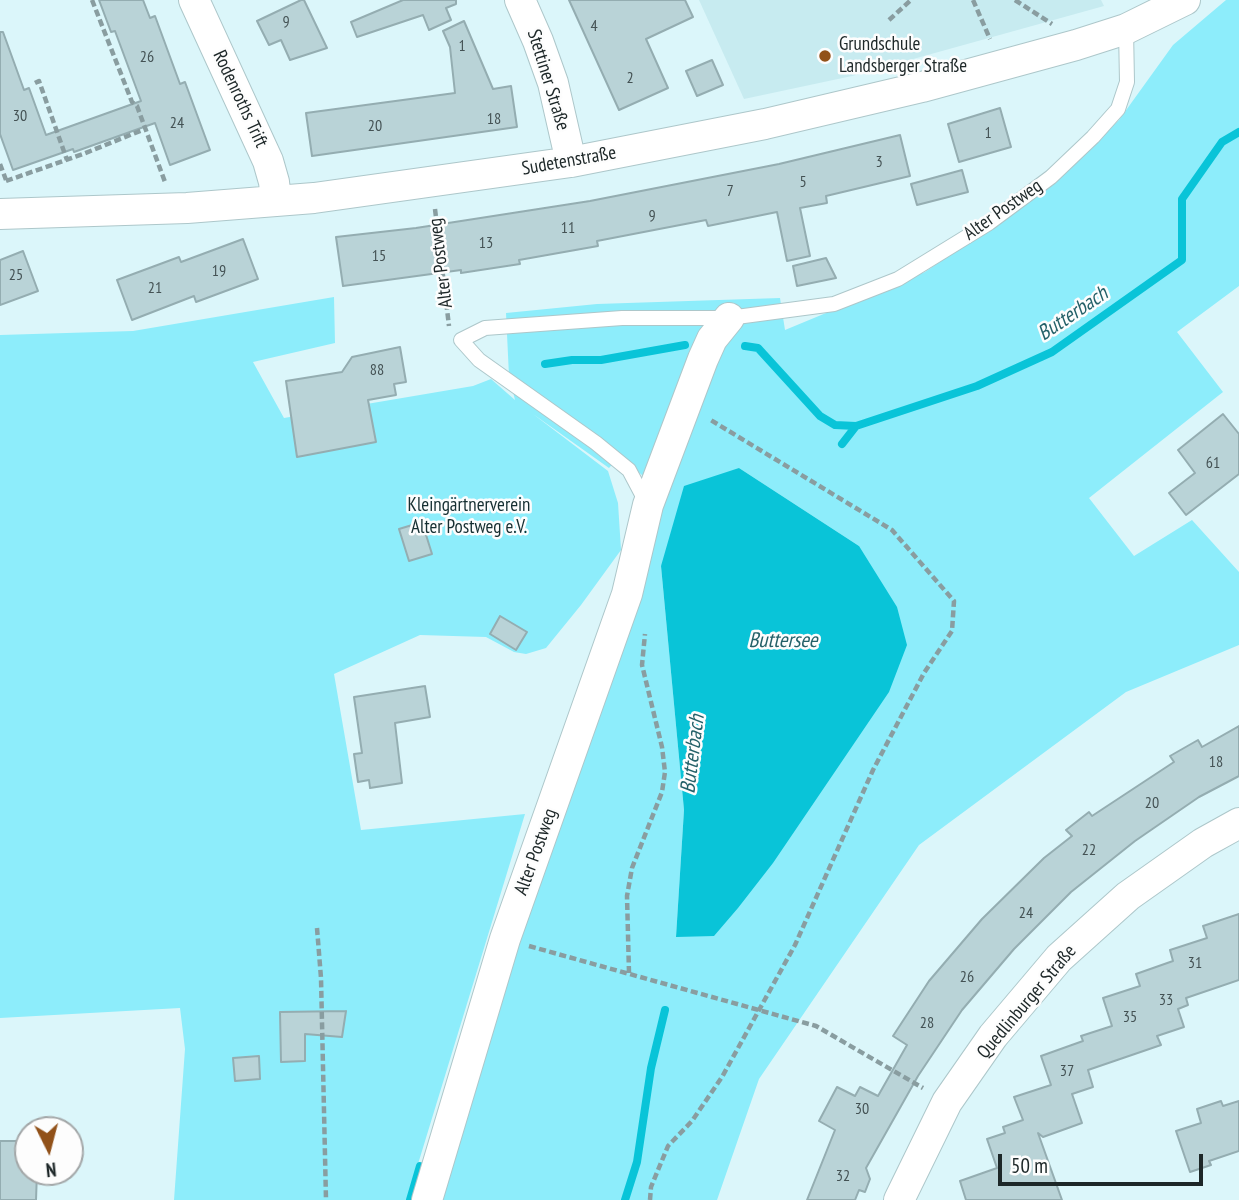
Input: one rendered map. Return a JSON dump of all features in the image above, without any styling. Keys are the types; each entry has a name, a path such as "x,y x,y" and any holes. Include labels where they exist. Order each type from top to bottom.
{"street":[{"name":"Rodenroths Trift","path":"194,0 268,161 276,201"},
{"name":"Stettiner Straße","path":"520,0 553,83 571,162"},
{"path":"1126,29 1185,0"},
{"name":"Sudetenstraße","path":"0,214 175,209 276,201 432,183 571,162 802,116 1002,66 1126,29"},
{"name":"Alter Postweg","path":"426,1200 505,939 627,594 648,505 712,339 729,318"},
{"name":"Quedlinburger Straße","path":"899,1200 947,1102 993,1036 1059,958 1128,896 1203,843 1239,822"}],"lane":[{"name":"Alter Postweg","path":"461,340 485,328 622,318 729,318 834,303 898,279 989,223 1051,177 1093,137 1118,109 1127,82 1126,29"},
{"path":"461,340 479,360 596,443 629,470 648,505"}],"path":[{"path":"92,0 132,102 137,106 175,209"},
{"path":"889,20 904,3 911,0"},
{"path":"973,0 1002,66"},
{"path":"35,83 40,81 67,160"},
{"path":"6,181 145,129"},
{"name":"Alter Postweg","path":"432,183 449,325 461,340"},
{"path":"650,1200 651,1187 668,1146 692,1121 722,1077 795,945 873,770 924,673 952,631 954,601 892,530 685,404"},
{"path":"627,594 643,611 646,625 642,664 662,747 665,772 662,792 632,868 627,896 629,972"},
{"path":"317,928 321,978 326,1200"},
{"path":"505,939 816,1026 947,1102"}],"shaded area":[{"name":"Grundschule Landsberger Straße","path":"699,0 1101,0 1104,6 852,76 744,99"}],"green space":[{"name":"Kleingärtnerverein Alter Postweg e.V.","path":"1226,0 1239,0 1239,286 1177,332 1223,392 1089,498 1134,556 1192,520 1239,572 1239,645 1126,692 919,845 759,1079 717,1200 442,1200 517,925 665,495 620,456 609,468 533,414 608,471 618,503 621,550 581,605 546,648 526,654 514,652 486,637 420,635 334,674 361,830 525,814 407,1200 174,1200 185,1049 180,1008 0,1018 0,335 133,331 334,297 335,343 253,362 284,418 473,386 491,379 515,400 509,376 506,313 597,304 780,298 785,330 925,272 1054,184 1119,120 1173,45","holes":["739,468 859,546 676,937 684,810 661,566"]}],"water":[{"name":"Buttersee","path":"739,468 859,546 897,607 907,645 889,692 773,863 738,908 714,936 676,937 684,810 661,566 684,486"}],"building":[{"path":"99,0 143,0 150,18 155,16 180,84 185,82 210,150 170,165 155,123 13,170 0,134 0,32 3,32 24,90 29,88 46,135 141,101 115,31 111,32"},
{"path":"304,0 327,48 290,60 281,40 269,45 257,21"},
{"path":"403,0 456,0 456,4 446,8 451,20 429,30 423,15 357,37 351,22"},
{"path":"569,0 685,0 693,17 646,39 668,88 619,110"},
{"path":"464,21 493,89 511,86 517,127 312,156 306,113 455,93 450,47 443,31"},
{"path":"712,60 723,85 697,96 686,71"},
{"path":"1000,108 1011,147 959,162 948,124"},
{"path":"900,135 910,176 826,196 827,203 800,208 810,256 787,261 777,212 708,226 706,220 597,241 598,246 519,260 520,264 343,286 336,237 416,228 590,201 779,164"},
{"path":"962,170 968,192 917,205 911,184"},
{"path":"243,239 258,279 196,302 194,296 132,320 117,280 179,257 181,262"},
{"path":"23,251 38,291 0,305 0,260"},
{"path":"826,258 836,278 797,286 793,266"},
{"path":"400,347 406,382 394,384 396,395 368,400 376,442 297,457 286,381 342,372 352,357"},
{"path":"1223,414 1239,434 1239,474 1186,515 1169,493 1195,473 1178,450"},
{"path":"422,522 432,554 409,561 399,529"},
{"path":"500,616 527,632 516,650 490,634"},
{"path":"425,686 430,717 395,723 402,783 370,788 369,780 358,782 354,754 362,753 354,697"},
{"path":"1239,726 1239,776 1199,797 1135,841 1071,892 1014,949 962,1010 918,1076 866,1168 870,1179 865,1192 859,1190 855,1200 807,1200 835,1130 819,1121 837,1087 855,1096 860,1087 878,1096 907,1045 893,1036 929,981 982,919 1044,858 1072,836 1066,830 1089,812 1092,816 1174,762 1170,756 1198,740 1202,747"},
{"path":"1239,914 1239,980 1186,998 1188,1005 1178,1009 1184,1027 1157,1036 1161,1045 1088,1070 1093,1087 1072,1094 1082,1123 1043,1137 1038,1133 1062,1200 966,1200 960,1181 997,1168 987,1139 1005,1133 1003,1127 1023,1120 1014,1097 1051,1085 1041,1056 1083,1041 1081,1036 1112,1026 1103,998 1140,986 1136,974 1173,961 1170,950 1207,938 1203,926"},
{"path":"346,1011 342,1037 305,1034 305,1061 281,1062 280,1012"},
{"path":"259,1056 260,1079 235,1081 233,1058"},
{"path":"1221,1101 1223,1106 1239,1101 1239,1151 1209,1161 1211,1165 1190,1172 1176,1131 1201,1123 1197,1109"},
{"path":"0,1141 14,1141 14,1186 36,1186 36,1200 0,1200"}],"waterway":[{"name":"Butterbach","path":"842,444 856,426 977,386 1052,352 1182,260 1182,199 1222,142 1239,132"},
{"path":"545,364 601,360 685,345"},
{"path":"745,346 758,348 820,416 835,425 856,426"},
{"name":"Butterbach","path":"625,1200 637,1162 651,1068 665,1010"},
{"path":"410,1200 420,1166"}],"place":[{"name":"Grundschule Landsberger Straße","path":"825,56"}]}
